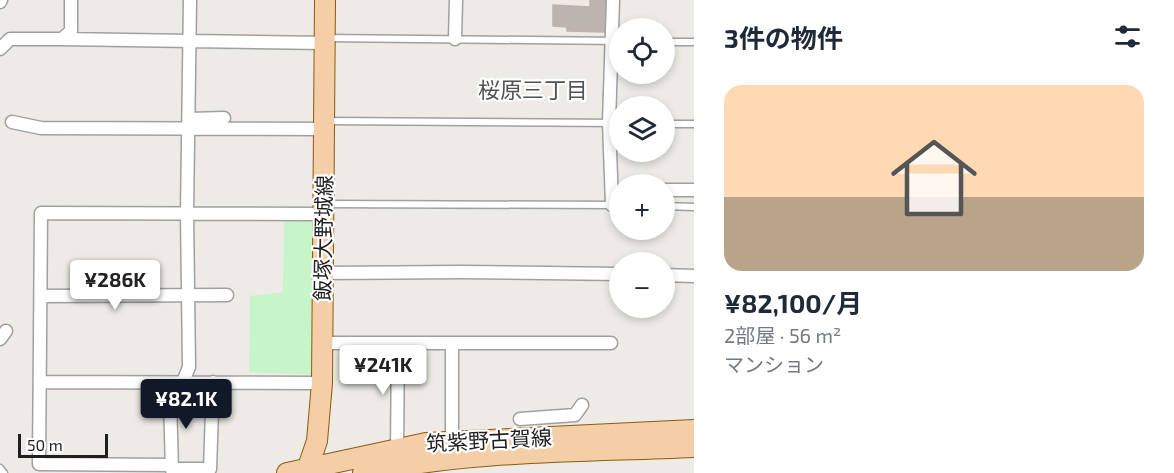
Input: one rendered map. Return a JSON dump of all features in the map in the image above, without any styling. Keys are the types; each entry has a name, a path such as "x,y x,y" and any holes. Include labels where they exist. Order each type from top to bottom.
{"main road":[{"name":"飯塚大野城線","path":"300,472 317,441 322,383 326,125 325,0"},
{"name":"筑紫野古賀線","path":"300,472 426,443 694,430"},
{"name":"筑紫野古賀線","path":"363,473 428,461 487,456 694,447"}],"street":[{"path":"62,39 71,31 71,0"},
{"path":"172,469 170,399 183,382 189,367 187,213 190,0"},
{"path":"455,39 456,0"},
{"path":"613,0 614,18"},
{"path":"0,49 10,39 190,42 325,40"},
{"path":"190,123 224,118"},
{"path":"12,122 41,128 190,123 326,125"},
{"path":"675,190 694,190"},
{"path":"213,382 210,469 39,469 41,213 187,213 324,209"},
{"path":"324,273 609,274"},
{"path":"675,275 694,276"},
{"path":"41,296 227,295"},
{"path":"323,343 610,343"},
{"path":"397,450 398,343"},
{"path":"452,343 452,442"},
{"path":"41,382 322,383"},
{"path":"528,439 524,419 574,415 582,405"}],"lane":[{"path":"325,40 609,40"},
{"path":"675,42 694,42"},
{"path":"326,125 609,123"},
{"path":"675,124 694,124"},
{"path":"324,209 609,205"},
{"path":"675,206 694,207"},
{"path":"0,468 4,473"}],"green space":[{"path":"284,220 316,221 316,375 249,372 250,296 283,292"}],"building":[{"path":"590,0 606,0 605,32 567,31 567,27 553,26 553,5 590,7"}],"district":[{"name":"桜原三丁目","path":"533,90"}]}
